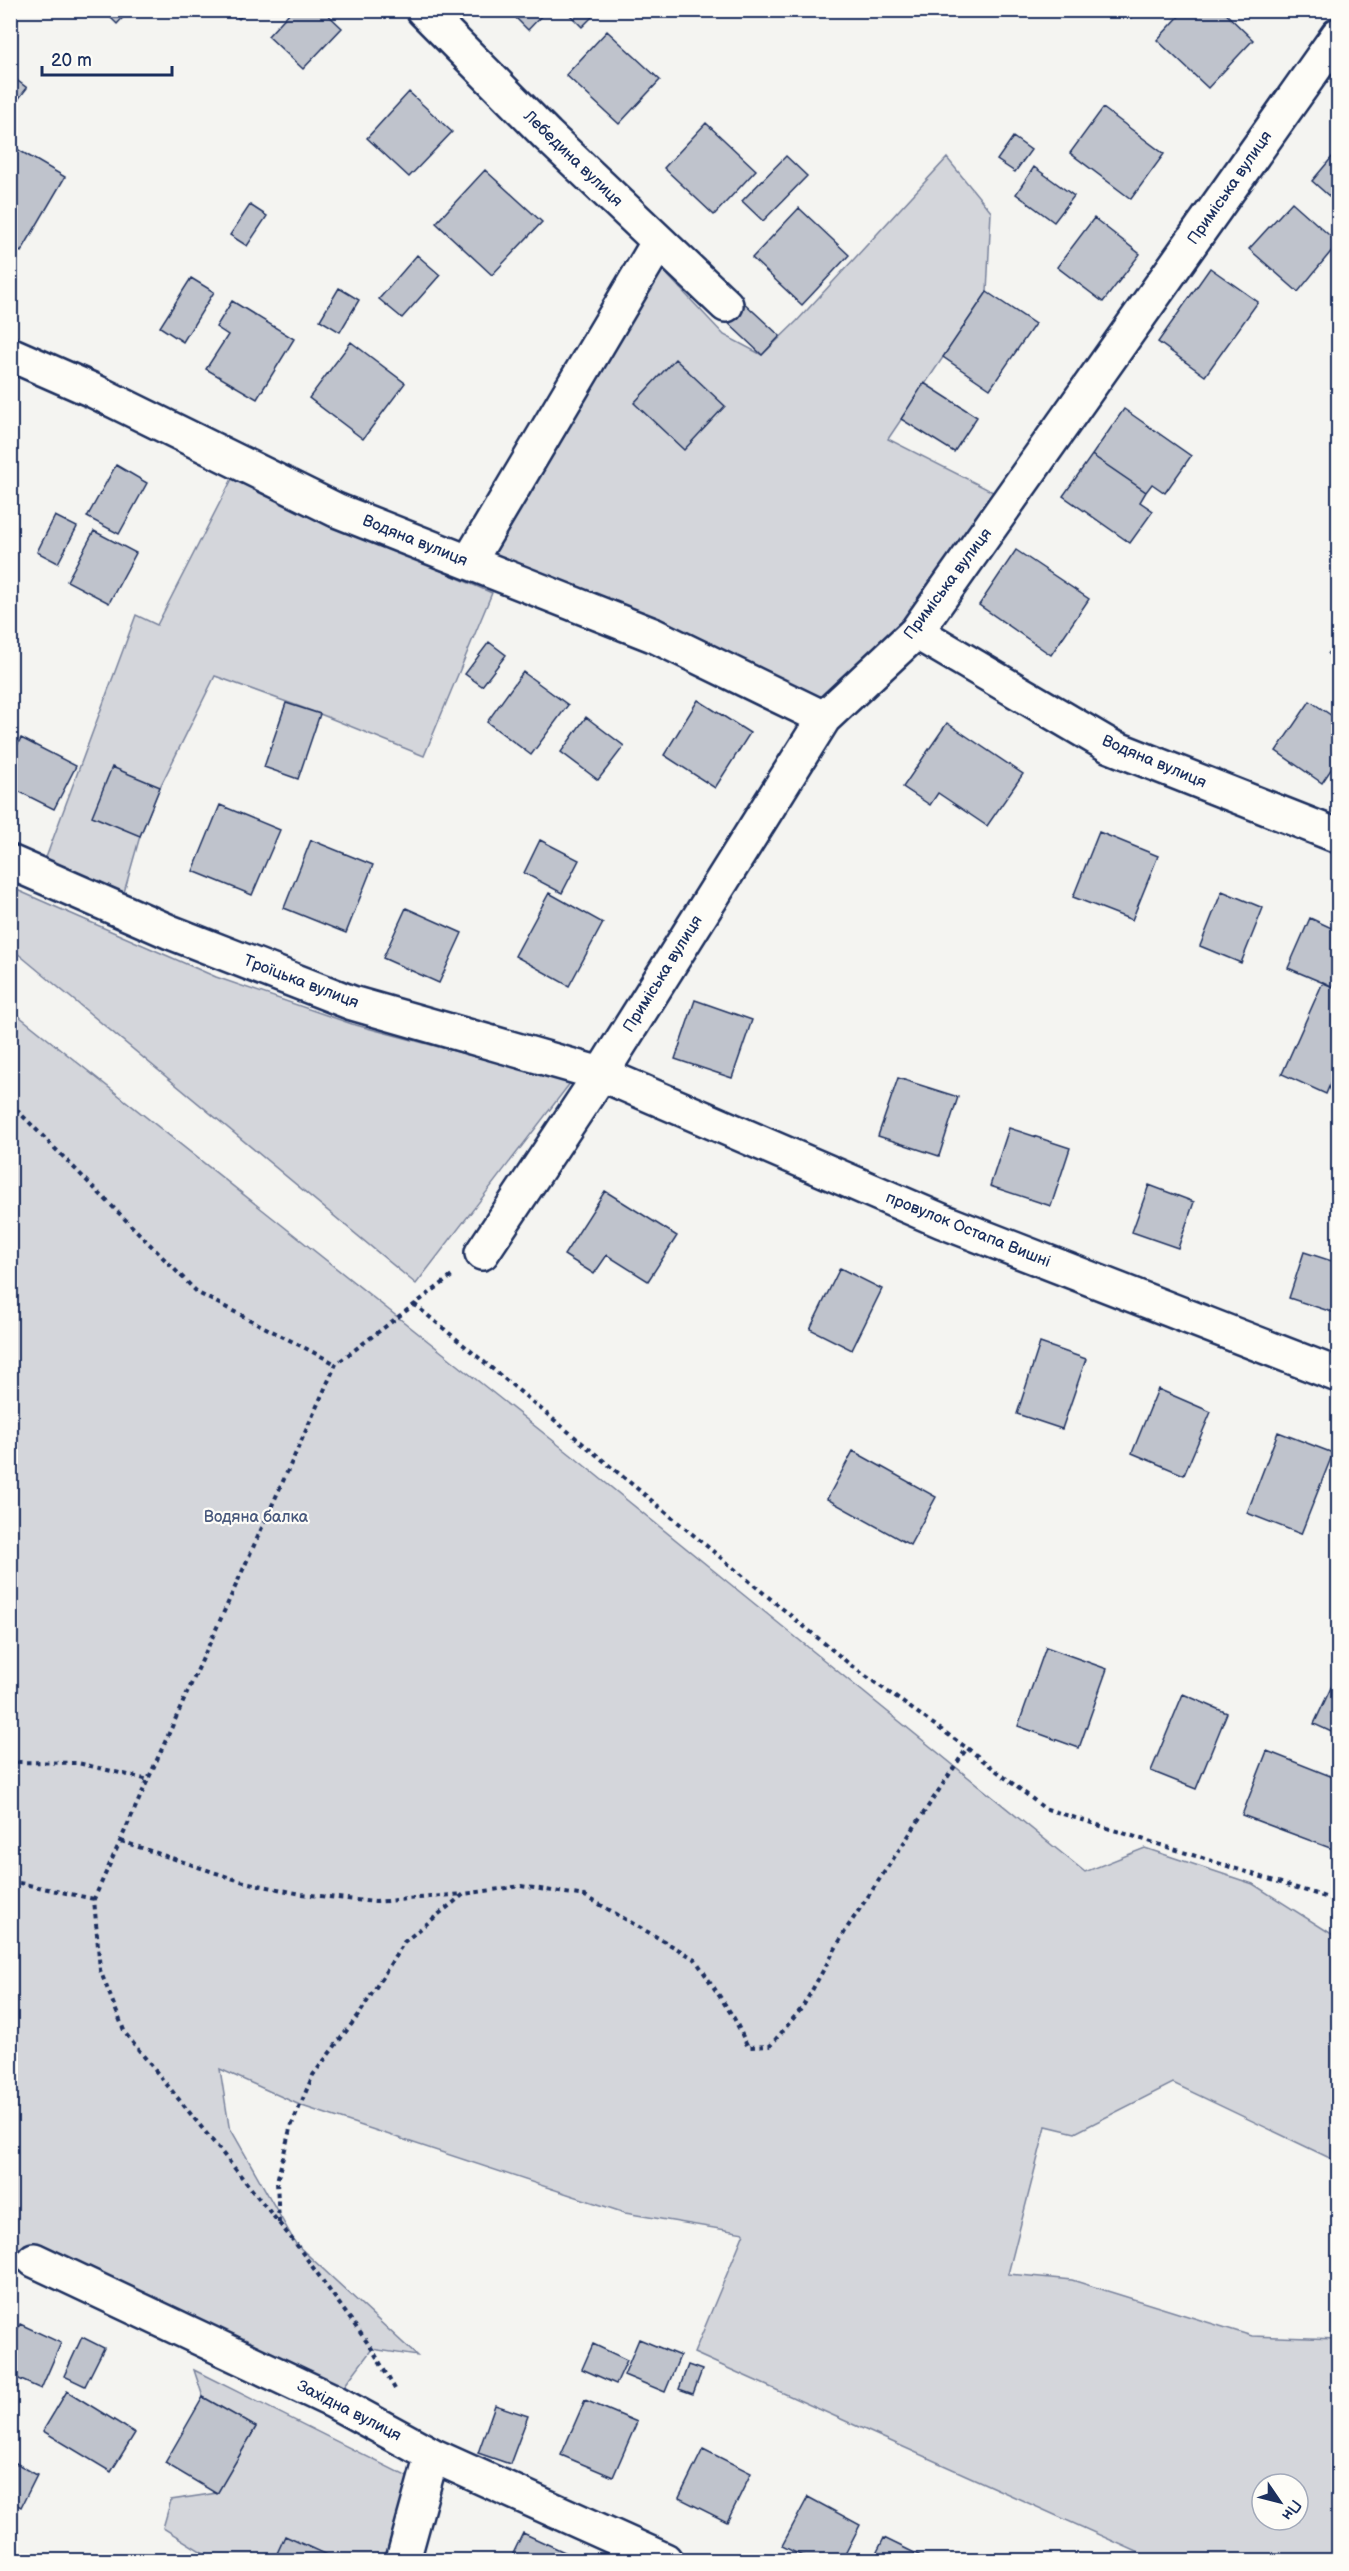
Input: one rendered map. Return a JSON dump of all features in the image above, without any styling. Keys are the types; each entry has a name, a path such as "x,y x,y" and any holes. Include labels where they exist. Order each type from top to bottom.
{"street":[{"name":"Лебедина вулиця","path":"423,10 658,243 726,305"},
{"path":"1324,10 1338,23"},
{"name":"Приміська вулиця","path":"482,1253 601,1074 824,718 916,632 1338,35"},
{"path":"469,562 658,243"},
{"name":"Водяна вулиця","path":"10,354 92,390 336,510 653,635 824,718"},
{"name":"Водяна вулиця","path":"916,632 1110,746 1338,836"},
{"name":"Троїцька вулиця","path":"10,862 170,932 352,1002 601,1074"},
{"name":"провулок Остапа Вишні","path":"601,1074 942,1221 1338,1375"},
{"name":"Західна вулиця","path":"34,2260 333,2401 432,2455 665,2560"},
{"path":"403,2560 432,2455"}],"path":[{"path":"10,1103 198,1293 336,1364"},
{"path":"399,2397 372,2349 279,2223 125,2033 99,1970 94,1899 336,1364 482,1253"},
{"path":"414,1304 852,1667 967,1748 1044,1808 1338,1901"},
{"path":"122,1841 240,1881 301,1894 375,1902 521,1886 585,1896 694,1959 734,2018 748,2047 770,2046 802,2008 847,1928 967,1748"},
{"path":"10,1756 18,1762 78,1763 149,1780"},
{"path":"10,1881 94,1899"},
{"path":"279,2223 277,2181 290,2129 313,2075 360,2013 404,1942 464,1894"}],"green space":[{"path":"947,158 991,212 987,292 888,439 993,492 907,622 816,705 488,555 657,264 724,335 762,355 797,321"},
{"path":"233,477 492,593 424,756 320,714 215,676 160,787 140,836 123,896 44,863 136,615 157,625"},
{"path":"10,887 216,977 352,1024 571,1082 416,1284 11,948"},
{"name":"Водяна балка","path":"10,1009 575,1458 1085,1872 1145,1848 1253,1884 1338,1938 1338,2162 1173,2083 1075,2133 1046,2126 1008,2274 1072,2280 1252,2336 1338,2339 1338,2560 1155,2560 694,2353 744,2233 625,2213 302,2106 220,2069 229,2126 296,2244 417,2356 372,2349 333,2401 34,2260 11,2264"},
{"path":"194,2370 416,2481 386,2560 215,2560 163,2528 171,2500 217,2493 256,2427 203,2397"}],"building":[{"path":"103,10 130,10 117,24"},
{"path":"230,10 247,10 239,19"},
{"path":"292,10 323,10 342,28 303,69 268,36"},
{"path":"508,10 547,10 528,30"},
{"path":"565,10 599,10 582,27"},
{"path":"1125,10 1140,10 1131,18"},
{"path":"1185,10 1222,10 1253,40 1208,88 1157,40"},
{"path":"607,31 660,80 619,124 566,75"},
{"path":"10,75 27,88 10,110"},
{"path":"409,92 452,132 409,177 367,138"},
{"path":"1103,108 1164,154 1131,199 1070,153"},
{"path":"706,123 756,170 714,215 664,168"},
{"path":"1013,137 1031,150 1015,172 997,160"},
{"path":"10,145 65,177 21,252 10,246"},
{"path":"1338,150 1338,204 1312,181"},
{"path":"786,156 807,176 763,221 742,201"},
{"path":"1034,167 1074,196 1054,222 1016,194"},
{"path":"485,170 542,222 492,275 436,223"},
{"path":"1292,202 1338,243 1298,292 1249,249"},
{"path":"250,205 267,216 247,246 230,235"},
{"path":"799,208 849,255 802,305 752,258"},
{"path":"1094,218 1140,254 1103,302 1057,267"},
{"path":"417,255 440,275 402,318 379,299"},
{"path":"1210,268 1258,302 1205,376 1158,342"},
{"path":"191,278 214,292 183,342 160,327"},
{"path":"339,288 359,300 340,332 320,320"},
{"path":"987,292 1035,324 990,389 943,357"},
{"path":"741,300 780,336 762,355 724,319"},
{"path":"232,301 294,339 257,399 206,369 228,335 216,327"},
{"path":"351,342 405,383 363,439 309,398"},
{"path":"675,359 725,406 684,450 634,403"},
{"path":"924,383 977,417 954,452 901,419"},
{"path":"1124,409 1191,456 1165,493 1152,484 1146,492 1092,455"},
{"path":"1092,455 1146,492 1140,502 1153,511 1130,543 1063,496"},
{"path":"116,465 147,483 119,534 87,517"},
{"path":"55,516 77,527 58,563 37,552"},
{"path":"94,531 136,553 109,603 67,581"},
{"path":"1016,550 1089,599 1051,655 979,605"},
{"path":"1338,640 1338,661 1328,654"},
{"path":"489,642 506,655 482,686 465,674"},
{"path":"523,672 568,705 531,755 487,722"},
{"path":"698,700 750,733 715,788 664,755"},
{"path":"1310,701 1338,720 1338,759 1322,783 1276,751"},
{"path":"286,703 320,714 298,779 264,767"},
{"path":"586,717 624,746 598,780 561,752"},
{"path":"947,723 1023,774 987,826 938,793 930,805 903,787"},
{"path":"21,738 76,766 54,809 10,787 10,759"},
{"path":"112,767 160,787 140,836 92,816"},
{"path":"220,805 280,830 252,895 193,871"},
{"path":"1099,832 1158,856 1132,920 1073,897"},
{"path":"311,840 373,865 346,933 284,908"},
{"path":"540,840 579,860 562,893 524,873"},
{"path":"1222,891 1263,908 1241,963 1200,946"},
{"path":"549,893 603,923 569,986 515,956"},
{"path":"406,908 462,933 439,983 383,958"},
{"path":"1310,918 1338,931 1338,989 1288,968"},
{"path":"1323,982 1338,989 1338,1065 1326,1094 1282,1074"},
{"path":"695,1000 752,1020 732,1078 675,1059"},
{"path":"898,1078 958,1097 939,1156 878,1136"},
{"path":"1009,1128 1070,1148 1051,1206 990,1186"},
{"path":"1149,1185 1194,1202 1178,1248 1132,1232"},
{"path":"605,1191 677,1236 648,1281 607,1255 594,1274 564,1255"},
{"path":"1304,1252 1338,1263 1338,1314 1289,1298"},
{"path":"840,1268 882,1289 852,1350 810,1329"},
{"path":"1040,1343 1086,1359 1062,1429 1017,1414"},
{"path":"1158,1389 1211,1412 1184,1475 1132,1453"},
{"path":"1278,1432 1333,1453 1301,1534 1247,1513"},
{"path":"853,1451 936,1497 910,1545 827,1499"},
{"path":"1046,1647 1107,1669 1079,1748 1018,1726"},
{"path":"1336,1677 1338,1678 1338,1735 1314,1724"},
{"path":"1183,1694 1227,1713 1196,1789 1151,1771"},
{"path":"1267,1751 1338,1779 1338,1851 1242,1815"},
{"path":"20,2324 61,2343 41,2389 10,2375 10,2344"},
{"path":"82,2337 104,2348 85,2386 64,2376"},
{"path":"639,2339 680,2356 665,2392 624,2375"},
{"path":"593,2344 627,2360 616,2384 582,2369"},
{"path":"688,2365 702,2370 693,2394 679,2389"},
{"path":"67,2391 135,2433 111,2472 43,2431"},
{"path":"203,2397 256,2427 217,2494 165,2463"},
{"path":"585,2400 637,2422 613,2477 561,2455"},
{"path":"495,2405 528,2416 510,2464 478,2453"},
{"path":"703,2449 751,2473 727,2522 679,2498"},
{"path":"14,2462 37,2475 21,2507 10,2501 10,2468"},
{"path":"808,2497 860,2525 842,2560 810,2560 782,2546"},
{"path":"523,2533 582,2560 510,2560"},
{"path":"285,2536 329,2556 327,2560 274,2560"},
{"path":"884,2538 929,2560 873,2560"}]}
